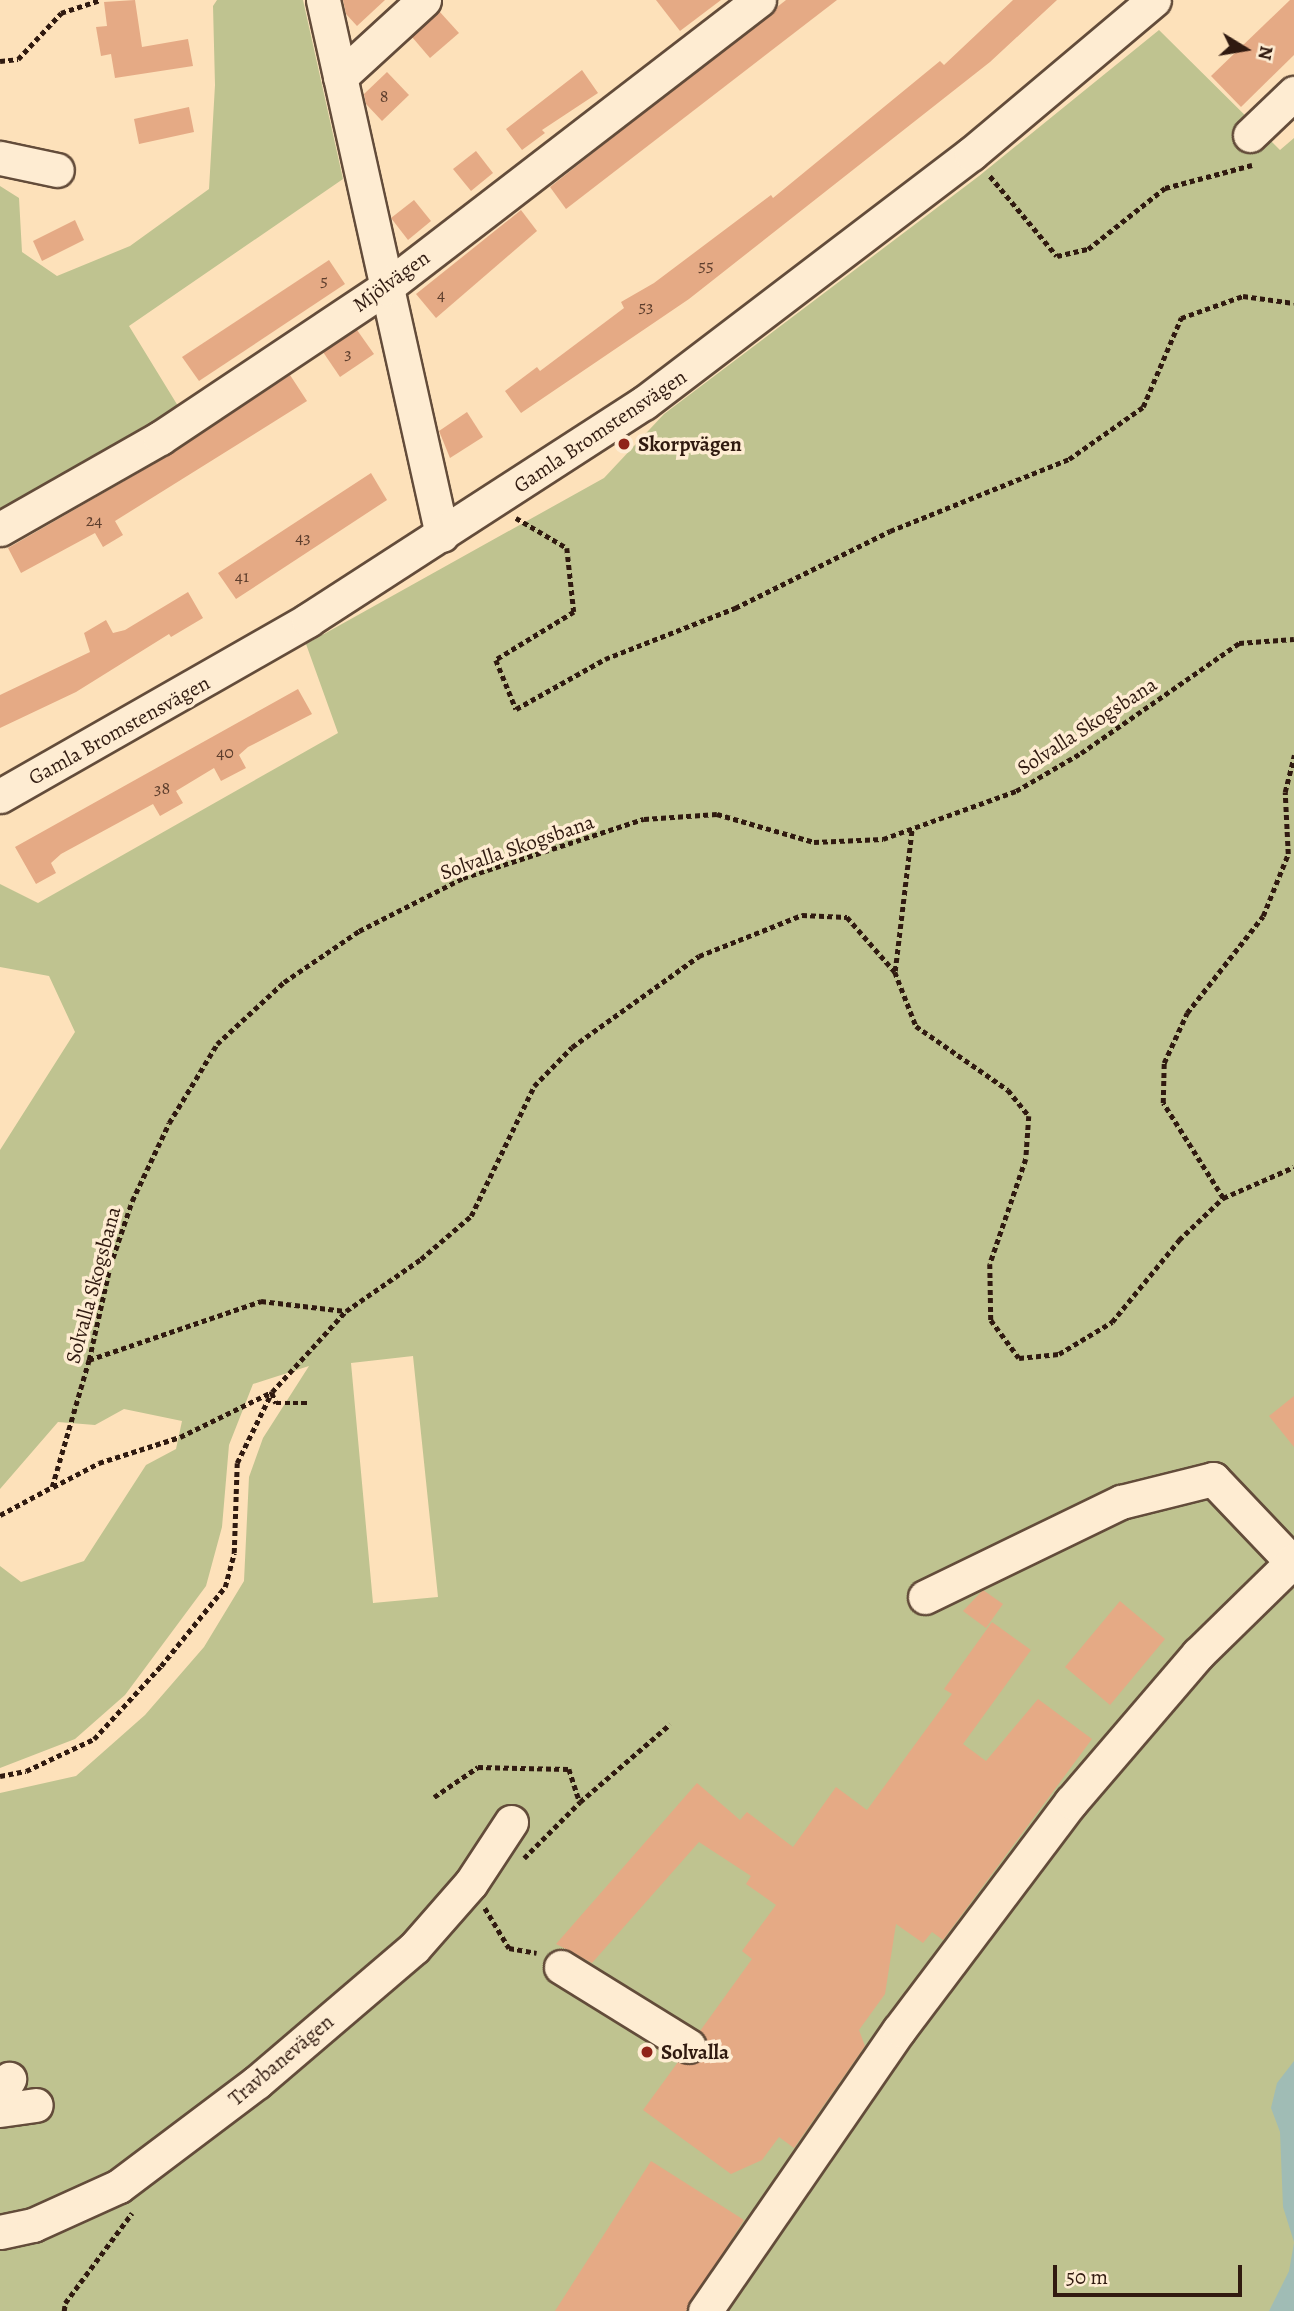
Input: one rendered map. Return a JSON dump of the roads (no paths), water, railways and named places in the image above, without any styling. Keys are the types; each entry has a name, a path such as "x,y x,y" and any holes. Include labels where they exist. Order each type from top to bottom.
{"street":[{"path":"323,0 442,535"},
{"path":"340,77 424,0"},
{"name":"Mjölvägen","path":"0,530 160,438 385,288 759,0"},
{"name":"Gamla Bromstensvägen","path":"0,796 227,669 442,535 729,341 971,154 1154,0"},
{"path":"1252,150 1294,93"},
{"path":"0,158 57,170"},
{"path":"705,2311 899,2030 1071,1802 1198,1654 1292,1560 1213,1479 1121,1502 925,1597"},
{"name":"Travbanevägen","path":"0,2232 33,2225 119,2186 257,2082 403,1956 471,1883 511,1822"},
{"path":"561,1967 689,2046"},
{"path":"3,2094 36,2105"}],"water":[{"path":"1294,2061 1294,2242 1283,2207 1280,2132 1271,2108 1277,2083"},
{"path":"1294,2243 1294,2311 1269,2311 1289,2271"}],"place":[{"name":"Skorpvägen","path":"624,444"},
{"name":"Solvalla","path":"647,2052"}]}
